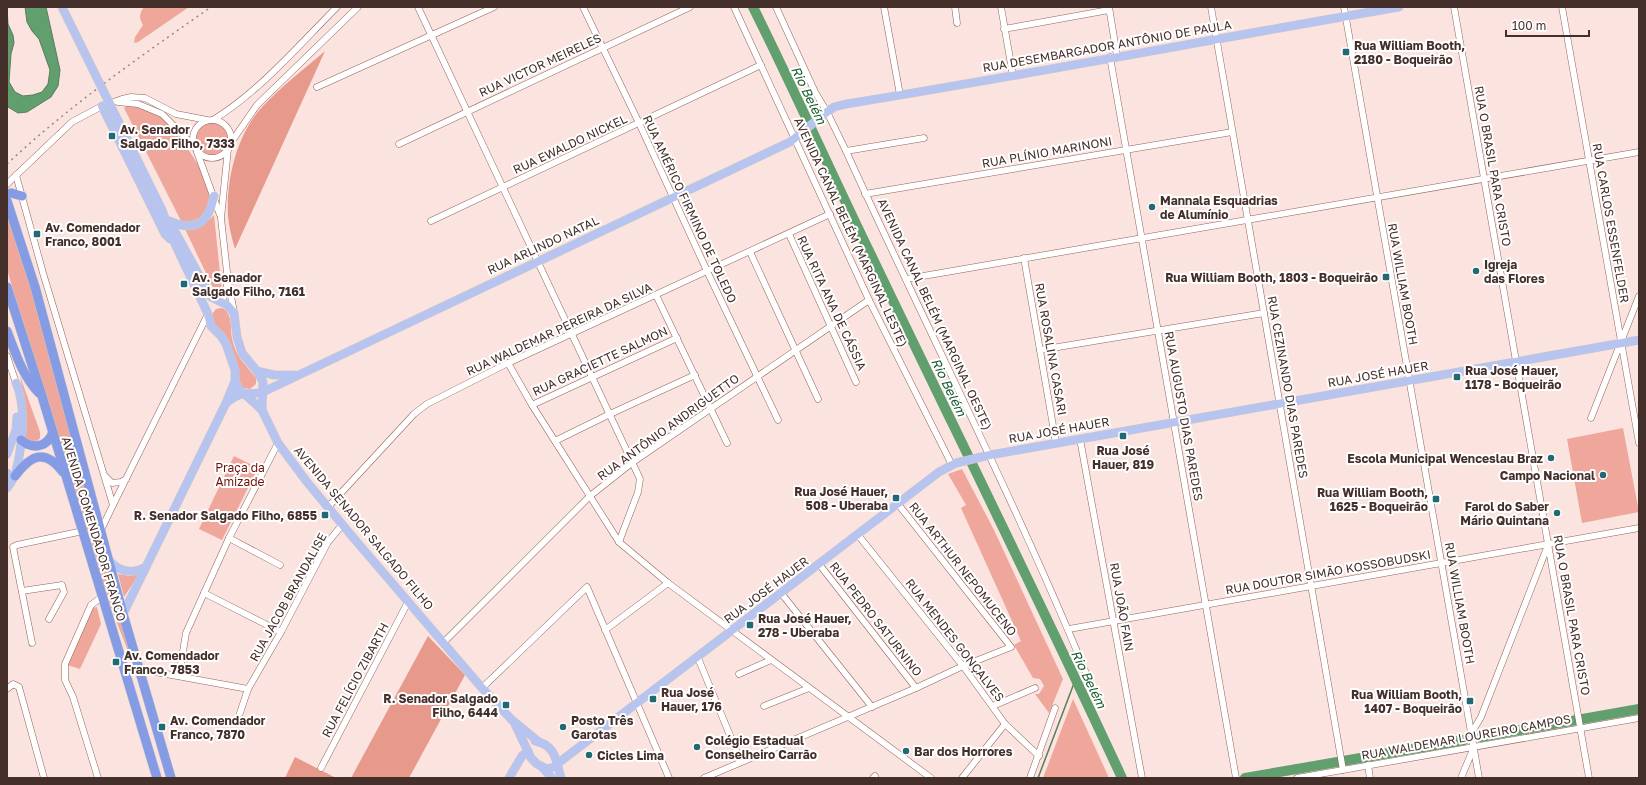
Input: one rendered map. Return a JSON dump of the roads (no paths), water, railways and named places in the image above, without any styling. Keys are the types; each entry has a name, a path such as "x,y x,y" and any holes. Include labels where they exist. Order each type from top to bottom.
{"highway":[{"path":"7,194 21,192"},
{"name":"AVENIDA COMENDADOR FRANCO","path":"7,201 48,333 107,558 171,778"},
{"name":"AVENIDA COMENDADOR FRANCO","path":"7,287 53,432 157,778"},
{"path":"7,331 20,362 33,387 42,396"},
{"path":"21,440 30,446 41,445 51,438 53,432"},
{"path":"10,476 29,460 40,457 51,460 57,464 66,476"}],"main road":[{"name":"AVENIDA SENADOR SALGADO FILHO","path":"62,7 162,210 175,244 208,314 212,326 226,344 235,370 235,381 239,389 262,410 278,443 342,525 482,688 512,720 551,750"},
{"name":"RUA DESEMBARGADOR ANTÔNIO DE PAULA","path":"797,138 834,107 846,104 1013,76 1399,7"},
{"path":"102,106 165,234 175,244"},
{"name":"RUA ARLINDO NATAL","path":"263,392 674,198 797,138"},
{"path":"170,221 188,226 198,224 206,219 210,213 214,196"},
{"name":"AVENIDA SENADOR SALGADO FILHO","path":"162,210 170,221 211,297 227,305 234,313"},
{"path":"208,314 216,304 222,303"},
{"path":"234,313 237,338 242,353 258,371 263,382 262,410"},
{"name":"RUA JOSÉ HAUER","path":"557,765 573,750 698,658 731,631 939,472 954,464 987,455 1639,340"},
{"name":"RUA ARLINDO NATAL","path":"258,371 274,375 297,375"},
{"path":"123,614 235,381"},
{"path":"7,488 21,440 21,393 16,383"},
{"path":"7,454 16,430 18,411 16,383"},
{"path":"226,402 236,396 263,392"},
{"path":"107,558 118,568 125,571 136,571 146,567"},
{"name":"AVENIDA SENADOR SALGADO FILHO","path":"512,720 531,758 539,765"},
{"path":"509,778 532,742 539,742"},
{"path":"551,750 565,754 573,750"},
{"path":"551,750 555,754 561,778"},
{"path":"516,765 526,761 547,769 557,765"},
{"path":"539,765 552,778"}],"street":[{"path":"221,218 195,148 192,137 194,131 202,122 210,120 225,112 255,88 338,7"},
{"path":"116,102 138,104 162,114 201,155 212,158 224,154 257,105 358,7"},
{"path":"418,7 422,10 431,36 466,112 640,479 638,492 619,542"},
{"path":"317,87 494,7"},
{"name":"RUA AMÉRICO FIRMINO DE TOLEDO","path":"583,7 778,420"},
{"name":"RUA VICTOR MEIRELES","path":"399,144 690,7"},
{"name":"AVENIDA CANAL BELÉM (MARGINAL LESTE)","path":"734,7 797,138 869,300 954,464"},
{"name":"AVENIDA CANAL BELÉM (MARGINAL OESTE)","path":"776,7 825,114 846,151 1069,629 1097,700"},
{"path":"884,7 900,95"},
{"path":"955,7 957,23"},
{"path":"1001,7 1013,76"},
{"name":"RUA CEZINANDO DIAS PAREDES","path":"1211,7 1342,767"},
{"name":"RUA WILLIAM BOOTH","path":"1344,7 1479,778"},
{"name":"RUA O BRASIL PARA CRISTO","path":"1454,7 1589,778"},
{"name":"RUA CARLOS ESSENFELDER","path":"1562,7 1639,442"},
{"path":"1004,29 1109,9"},
{"name":"RUA AUGUSTO DIAS PAREDES","path":"1109,9 1126,150 1235,777"},
{"name":"RUA EWALDO NICKEL","path":"431,221 761,65"},
{"path":"21,192 8,183 72,122 102,106 131,97 145,98 176,114 210,120 223,124 230,133 223,185 221,218 228,281 234,313"},
{"name":"RUA PLÍNIO MARINONI","path":"866,194 1232,132"},
{"path":"846,151 924,138"},
{"path":"906,279 1639,152"},
{"name":"AVENIDA COMENDADOR FRANCO","path":"16,175 45,280 113,505 100,531"},
{"name":"RUA WALDEMAR PEREIRA DA SILVA","path":"328,507 414,414 427,404 508,363 830,214"},
{"name":"RUA RITA ANA DE CÁSSIA","path":"788,234 856,382"},
{"path":"750,252 818,399"},
{"name":"RUA ROSALINA CASARI","path":"1024,258 1056,443"},
{"path":"222,303 228,281"},
{"path":"656,295 727,443"},
{"path":"1591,418 1622,343 1639,296"},
{"name":"RUA ANTÔNIO ANDRIGUETTO","path":"444,642 590,496 633,462 869,300"},
{"path":"1040,350 1264,313"},
{"path":"113,505 208,314"},
{"name":"RUA GRACIETTE SALMON","path":"532,405 677,338"},
{"path":"7,356 16,383"},
{"path":"508,363 532,405 619,542 668,583 731,631 930,778"},
{"path":"555,441 695,375"},
{"name":"RUA JOÃO FAIN","path":"1080,439 1142,778"},
{"path":"179,676 186,633 229,538 278,443"},
{"path":"104,475 112,483 118,483 126,479"},
{"name":"RUA ARTHUR NEPOMUCENO","path":"898,504 1011,647 963,666"},
{"name":"RUA JACOB BRANDALISE","path":"240,713 248,689 281,632 328,542 342,525"},
{"name":"RUA DOUTOR SIMÃO KOSSOBUDSKI","path":"1069,629 1639,528"},
{"path":"32,643 13,548 17,545 82,531"},
{"name":"RUA MENDES GONÇALVES","path":"858,535 963,666 1005,724 1039,756"},
{"path":"229,538 280,565"},
{"path":"1472,734 1481,717 1548,544"},
{"name":"RUA PEDRO SATURNINO","path":"819,564 916,688"},
{"path":"605,630 668,583"},
{"path":"22,592 62,585 64,592 50,619"},
{"path":"482,688 587,588 669,778"},
{"path":"204,593 281,632"},
{"path":"781,593 872,707"},
{"path":"98,778 73,697 65,680 65,664 91,605 102,597"},
{"name":"RUA FELÍCIO ZIBARTH","path":"321,768 408,602"},
{"path":"698,658 741,762"},
{"path":"739,674 771,660"},
{"path":"704,778 916,688 963,666"},
{"path":"139,669 248,689"},
{"path":"7,689 13,684 18,687 44,778"},
{"path":"764,706 809,688"},
{"path":"993,706 1035,688"},
{"path":"1030,778 1055,708"},
{"name":"RUA WALDEMAR LOUREIRO CAMPOS","path":"1296,778 1342,767 1368,766 1639,718"},
{"path":"962,778 1005,724"},
{"path":"1461,778 1474,747"},
{"path":"1368,766 1370,778"}],"waterway":[{"name":"Rio Belém","path":"753,7 1122,778"},
{"path":"1038,778 1076,678"},
{"path":"1480,737 1639,709"},
{"path":"1245,778 1464,740"}],"railway":[{"path":"7,164 81,101 211,7"}],"place":[{"name":"Rua William Booth, 2180 - Boqueirão","path":"1346,52"},
{"name":"Av. Senador Salgado Filho, 7333","path":"112,136"},
{"name":"Mannala Esquadrias de Alumínio","path":"1152,207"},
{"name":"Av. Comendador Franco, 8001","path":"37,234"},
{"name":"Igreja das Flores","path":"1476,271"},
{"name":"Rua William Booth, 1803 - Boqueirão","path":"1386,277"},
{"name":"Av. Senador Salgado Filho, 7161","path":"184,284"},
{"name":"Rua José Hauer, 1178 - Boqueirão","path":"1457,377"},
{"name":"Rua José Hauer, 819","path":"1123,436"},
{"name":"Escola Municipal Wenceslau Braz","path":"1551,458"},
{"name":"Campo Nacional","path":"1603,475"},
{"name":"Rua José Hauer, 508 - Uberaba","path":"896,498"},
{"name":"Rua William Booth, 1625 - Boqueirão","path":"1436,499"},
{"name":"Farol do Saber Mário Quintana","path":"1557,513"},
{"name":"R. Senador Salgado Filho, 6855","path":"325,515"},
{"name":"Rua José Hauer, 278 - Uberaba","path":"750,625"},
{"name":"Av. Comendador Franco, 7853","path":"116,662"},
{"name":"Rua José Hauer, 176","path":"653,699"},
{"name":"Rua William Booth, 1407 - Boqueirão","path":"1470,701"},
{"name":"R. Senador Salgado Filho, 6444","path":"506,705"},
{"name":"Av. Comendador Franco, 7870","path":"162,727"},
{"name":"Posto Três Garotas","path":"563,727"},
{"name":"Colégio Estadual Conselheiro Carrão","path":"697,747"},
{"name":"Bar dos Horrores","path":"906,751"},
{"name":"Cicles Lima","path":"589,755"}],"park label":[{"name":"Praça da Amizade","path":"240,474"}]}
